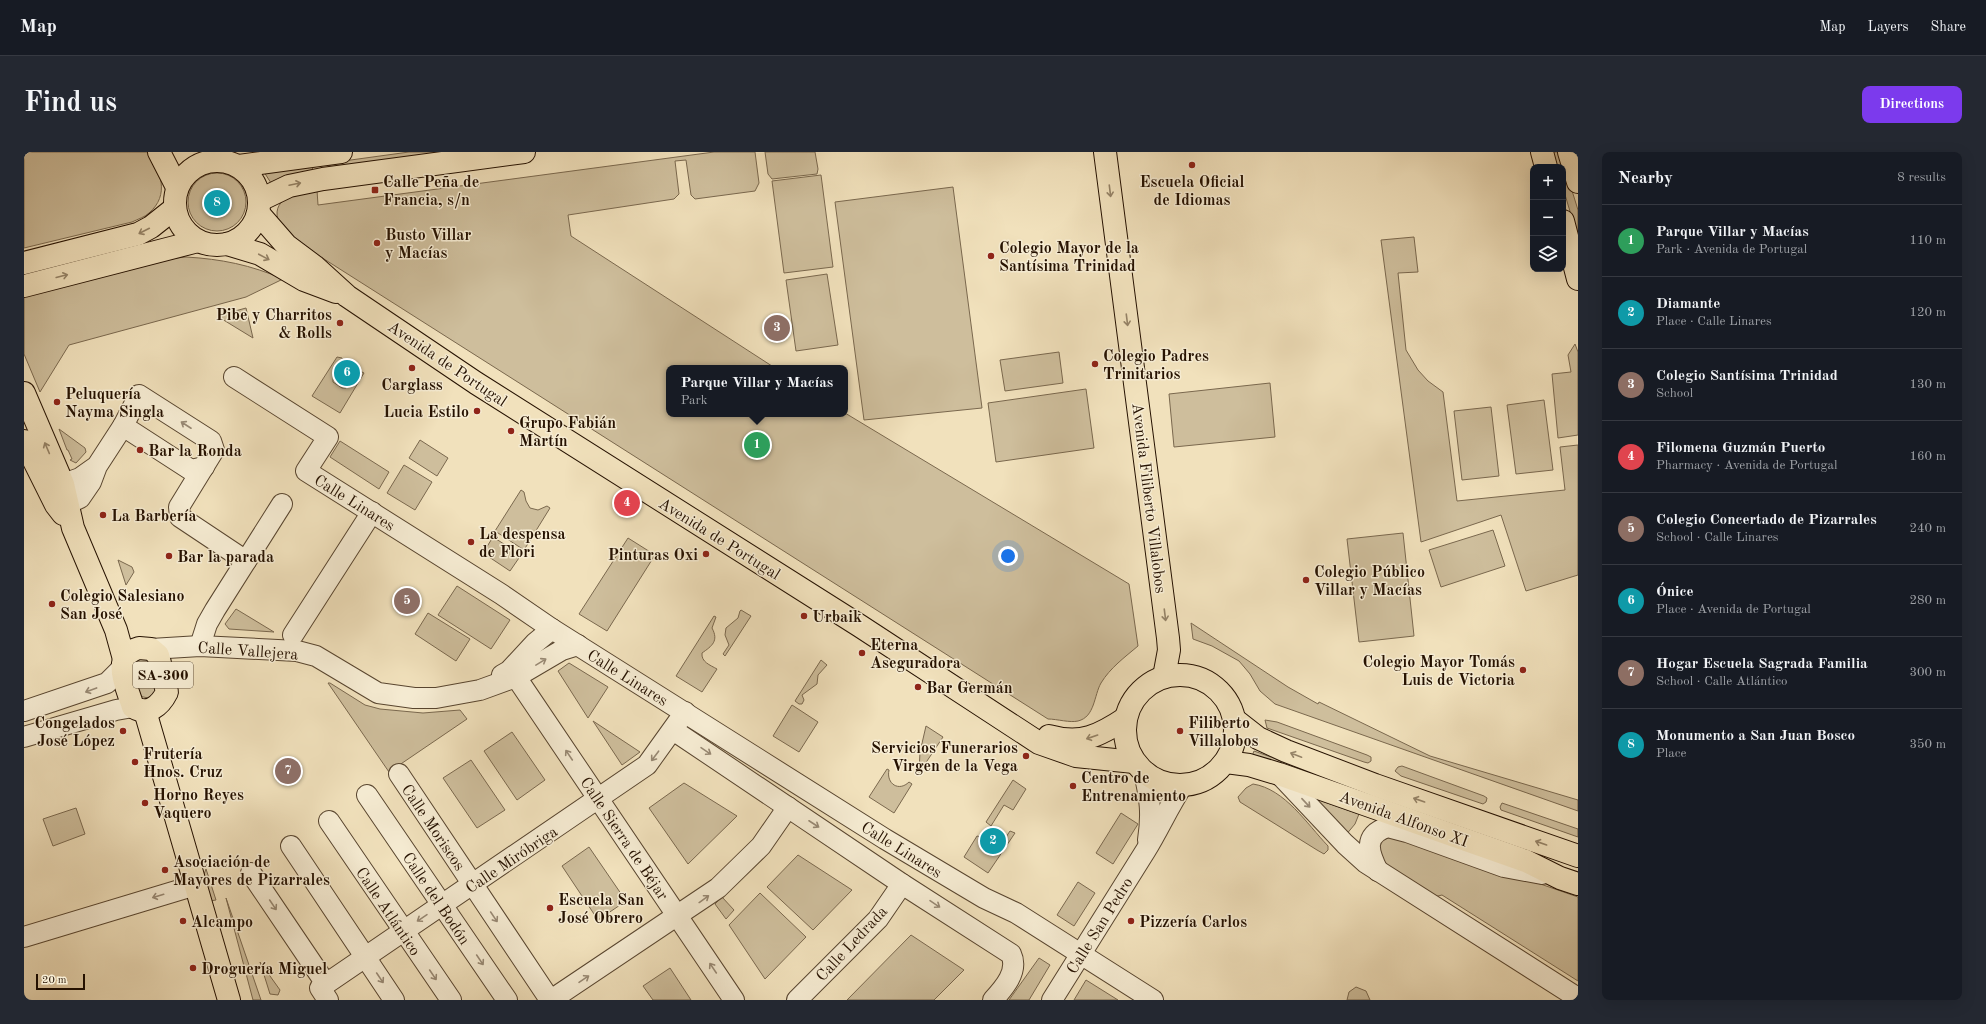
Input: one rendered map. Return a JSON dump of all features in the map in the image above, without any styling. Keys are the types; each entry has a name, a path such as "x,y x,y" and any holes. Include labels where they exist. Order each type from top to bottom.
{"main road":[{"path":"24,263 138,234 151,227 176,198 190,170 206,156 239,166 254,180 258,190 259,207 254,224 247,233 238,240 227,244 212,245 198,241 182,227 176,198 159,152"},
{"path":"239,166 341,152"},
{"path":"259,207 289,186 323,179 524,152"},
{"name":"Avenida Filiberto Villalobos","path":"1105,152 1168,638 1169,650 1164,677"},
{"path":"1542,152 1545,164"},
{"path":"1569,152 1578,182"},
{"name":"Avenida de Portugal","path":"259,207 286,245 314,266 347,296 476,383 860,626 1039,743 1076,756 1139,767"},
{"path":"1566,233 1578,279"},
{"path":"24,286 198,241"},
{"name":"Avenida de Portugal","path":"227,244 260,254 304,280 347,296"},
{"name":"SA-300","path":"24,393 73,528 116,630 143,655 167,692 160,704 154,708 139,709"},
{"name":"SA-300","path":"24,442 62,498"},
{"name":"SA-300","path":"143,655 139,709 196,885 230,1000"},
{"path":"1178,675 1191,676 1203,680 1215,687 1224,696 1231,708 1235,720 1234,742 1226,762 1210,778 1196,784 1164,784 1139,767 1126,741 1126,718 1129,707 1140,693 1154,682 1164,677 1178,675"},
{"name":"Avenida de Portugal","path":"1014,726 1060,739 1080,740 1092,738 1126,718"},
{"name":"Avenida Alfonso XI","path":"1235,720 1258,738 1286,752 1375,785 1578,856"},
{"name":"Avenida Alfonso XI","path":"1226,762 1249,765 1279,774 1526,861 1569,881"}],"street":[{"name":"Calle Linares","path":"234,378 328,437 306,471 507,597 578,646 898,847 984,898 1016,914 1152,1000"},
{"path":"62,498 80,498 91,482 97,466 123,426 139,395 211,440 214,450 196,475 179,507 180,517 246,561"},
{"path":"123,426 196,475"},
{"path":"200,646 207,624 282,504"},
{"path":"293,635 372,512"},
{"name":"Calle Vallejera","path":"480,690 509,670 535,643 552,629"},
{"name":"Calle Vallejera","path":"143,655 200,646 297,651 316,656 378,693 414,698 436,698 480,690 516,676 562,650 578,646"},
{"path":"24,711 107,683 143,655"},
{"name":"Calle Sierra de Béjar","path":"516,676 734,1000"},
{"path":"24,737 108,712 139,709"},
{"name":"Calle Miróbriga","path":"324,991 365,957 647,766 685,712"},
{"name":"Calle Linares","path":"673,730 902,884 1011,954 1014,960 1014,969 1000,992 993,1000"},
{"name":"Calle San Pedro","path":"1139,767 1151,806 1151,820 1146,850"},
{"name":"Calle Moriscos","path":"399,774 550,1000"},
{"path":"1279,774 1345,844 1366,863 1578,998"},
{"name":"Calle San Pedro","path":"1052,1000 1159,829 1174,798 1183,785"},
{"name":"Calle del Bodón","path":"367,796 507,1000"},
{"path":"550,1000 718,888 762,846 788,807"},
{"name":"Calle Atlántico","path":"329,821 451,1000"},
{"path":"1378,871 1370,854 1370,845 1373,838 1388,827 1407,832 1504,867 1569,881"},
{"path":"291,846 394,1000"},
{"path":"251,873 324,991"},
{"name":"Calle Ledrada","path":"797,1000 878,919 902,884"},
{"path":"24,937 196,885"}],"shaded area":[{"path":"24,152 147,152 159,175 161,183 160,199 156,206 147,214 132,222 24,248"},
{"path":"409,152 461,152 331,169 329,163"},
{"path":"714,152 755,152 759,183 755,191 695,199 691,195 686,160 675,161 679,194 674,199 568,215 571,236 770,365 666,365 666,417 848,417 848,415 1129,584 1138,646 1109,672 1101,683 1091,710 1084,719 1071,722 1048,719 291,238 278,220 277,212 279,205 283,200 296,194 317,190 318,205"},
{"path":"765,152 815,152 818,169 817,174 772,179 768,174"},
{"path":"1552,152 1560,152 1564,164 1556,164"},
{"path":"312,165 313,172 271,183 264,172"},
{"path":"1566,171 1578,210 1578,238 1566,198"},
{"path":"217,173 228,175 241,186 244,191 246,202 244,213 233,226 228,229 217,231 206,229 193,218 190,213 188,202 190,191 201,178 206,175"},
{"path":"821,175 833,267 784,273 772,181"},
{"path":"953,187 982,408 864,420 835,202"},
{"path":"1414,237 1418,272 1398,273 1406,350 1418,370 1428,381 1443,392 1457,501 1565,490 1560,447 1578,445 1578,575 1526,591 1501,515 1421,542 1381,240"},
{"path":"186,257 211,259 247,266 283,279 246,297 69,345 40,392 24,354 24,297 167,259"},
{"path":"827,274 838,345 796,351 786,280"},
{"path":"246,308 253,338 217,316"},
{"path":"1575,344 1578,352 1578,435 1558,438 1552,374 1571,372 1568,355"},
{"path":"1059,352 1063,383 1005,391 1000,360"},
{"path":"337,357 342,358 344,363 333,379 333,382 342,388 346,388 358,370 364,373 340,413 312,396"},
{"path":"1270,383 1275,437 1174,447 1169,394"},
{"path":"1086,389 1094,448 996,462 988,403"},
{"path":"1544,400 1553,470 1516,474 1507,405"},
{"path":"1491,407 1499,476 1462,480 1454,411"},
{"path":"59,429 85,448 86,452 76,463 70,460 72,459"},
{"path":"420,440 448,458 437,476 409,458"},
{"path":"340,441 389,472 379,489 330,457"},
{"path":"404,465 432,482 415,510 387,493"},
{"path":"521,490 524,492 526,501 530,508 538,510 547,506 550,508 524,550 495,531"},
{"path":"1493,530 1505,566 1441,587 1429,550"},
{"path":"1403,533 1414,636 1359,642 1347,539"},
{"path":"493,537 521,555 510,571 483,553"},
{"path":"628,538 655,555 607,631 579,614"},
{"path":"118,560 132,567 134,572 126,585"},
{"path":"457,586 510,620 491,649 438,615"},
{"path":"236,609 274,632 229,629 225,624"},
{"path":"741,610 751,616 725,656 723,654 729,645 725,635 726,628 738,618"},
{"path":"428,613 470,639 456,661 415,634"},
{"path":"714,616 716,617 712,628 715,640 709,648 702,653 702,656 706,663 717,669 702,692 676,676"},
{"path":"1191,623 1288,687 1318,704 1319,702 1430,756 1578,800 1578,811 1275,704 1260,691 1250,674 1239,661 1212,646 1193,639"},
{"path":"137,658 148,659 156,687 155,693 148,698 139,696 132,669"},
{"path":"821,660 827,665 818,675 817,684 802,695 804,700 802,704 799,704 795,701"},
{"path":"569,663 608,687 588,718 558,671"},
{"path":"328,683 365,705 380,709 423,713 460,710 467,719 389,772"},
{"path":"792,705 818,722 799,752 773,736"},
{"path":"1265,720 1277,722 1367,755 1371,757 1371,761 1368,763 1364,762 1267,728"},
{"path":"593,721 640,752 622,765"},
{"path":"926,726 943,737 919,773 920,752"},
{"path":"512,732 545,780 517,800 484,751"},
{"path":"1254,751 1367,791 1365,796 1252,756"},
{"path":"471,760 505,810 477,828 443,778"},
{"path":"1402,766 1484,796 1487,798 1486,802 1483,804 1401,776 1395,771 1398,767"},
{"path":"887,769 889,770 889,779 894,785 901,786 909,782 912,784 894,813 869,797"},
{"path":"1013,780 1026,789 1013,810 1004,805 991,826 986,822"},
{"path":"684,783 737,816 688,864 649,808"},
{"path":"1253,784 1265,787 1285,800 1328,846 1328,850 1324,854 1240,802 1238,797 1246,788"},
{"path":"1313,798 1359,814 1355,824 1345,836"},
{"path":"1502,803 1578,829 1578,837 1501,810 1500,807"},
{"path":"76,808 85,834 53,846 43,819"},
{"path":"1121,813 1138,824 1113,864 1096,853"},
{"path":"1010,831 1015,833 988,873 964,857 977,836 981,837 998,849"},
{"path":"1396,834 1578,897 1578,981 1442,895 1434,897 1383,864 1378,843 1381,839"},
{"path":"589,847 626,901 598,920 562,866"},
{"path":"798,855 852,890 813,930 767,887"},
{"path":"206,869 216,900 210,901 203,877"},
{"path":"1078,882 1095,893 1074,926 1057,915"},
{"path":"760,893 806,937 765,979 729,925"},
{"path":"722,897 734,910 726,919 715,904"},
{"path":"226,898 261,1000 253,1000"},
{"path":"911,935 964,970 934,1000 847,1000"},
{"path":"1039,958 1050,965 1029,1000 1009,1000"},
{"path":"260,962 280,990 278,995 270,994"},
{"path":"670,968 691,1000 653,1000 643,986"},
{"path":"1086,980 1118,1000 1074,1000"},
{"path":"1356,987 1366,991 1370,1000 1347,1000 1349,992"}],"place":[{"name":"Escuela Oficial de Idiomas","path":"1192,165"},
{"name":"Calle Peña de Francia, s/n","path":"375,190"},
{"name":"Monumento a San Juan Bosco","path":"217,203"},
{"name":"Busto Villar y Macías","path":"377,243"},
{"name":"Colegio Mayor de la Santísima Trinidad","path":"991,256"},
{"name":"Pibe y Charritos & Rolls","path":"340,323"},
{"name":"Colegio Santísima Trinidad","path":"777,328"},
{"name":"Colegio Padres Trinitarios","path":"1095,364"},
{"name":"Carglass","path":"412,368"},
{"name":"Ónice","path":"347,373"},
{"name":"Peluquería Nayma Singla","path":"57,402"},
{"name":"Lucia Estilo","path":"477,411"},
{"name":"Grupo Fabián Martín","path":"511,431"},
{"name":"Parque Villar y Macías","path":"757,445"},
{"name":"Bar la Ronda","path":"140,450"},
{"name":"Filomena Guzmán Puerto","path":"627,503"},
{"name":"La Barbería","path":"103,515"},
{"name":"La despensa de Flori","path":"471,542"},
{"name":"Pinturas Oxi","path":"706,554"},
{"name":"Bar la parada","path":"169,556"},
{"name":"Colegio Público Villar y Macías","path":"1306,580"},
{"name":"Colegio Concertado de Pizarrales","path":"407,601"},
{"name":"Colegio Salesiano San José","path":"52,604"},
{"name":"Urbaik","path":"804,616"},
{"name":"Eterna Aseguradora","path":"862,653"},
{"name":"Colegio Mayor Tomás Luis de Victoria","path":"1523,670"},
{"name":"Bar Germán","path":"918,687"},
{"name":"Congelados José López","path":"123,731"},
{"name":"Filiberto Villalobos","path":"1180,731"},
{"name":"Servicios Funerarios Virgen de la Vega","path":"1026,756"},
{"name":"Frutería Hnos. Cruz","path":"135,762"},
{"name":"Hogar Escuela Sagrada Familia","path":"288,771"},
{"name":"Centro de Entrenamiento","path":"1073,786"},
{"name":"Horno Reyes Vaquero","path":"145,803"},
{"name":"Diamante","path":"993,841"},
{"name":"Asociación de Mayores de Pizarrales","path":"165,870"},
{"name":"Escuela San José Obrero","path":"550,908"},
{"name":"Alcampo","path":"183,921"},
{"name":"Pizzería Carlos","path":"1131,921"},
{"name":"Droguería Miguel","path":"193,968"}]}
